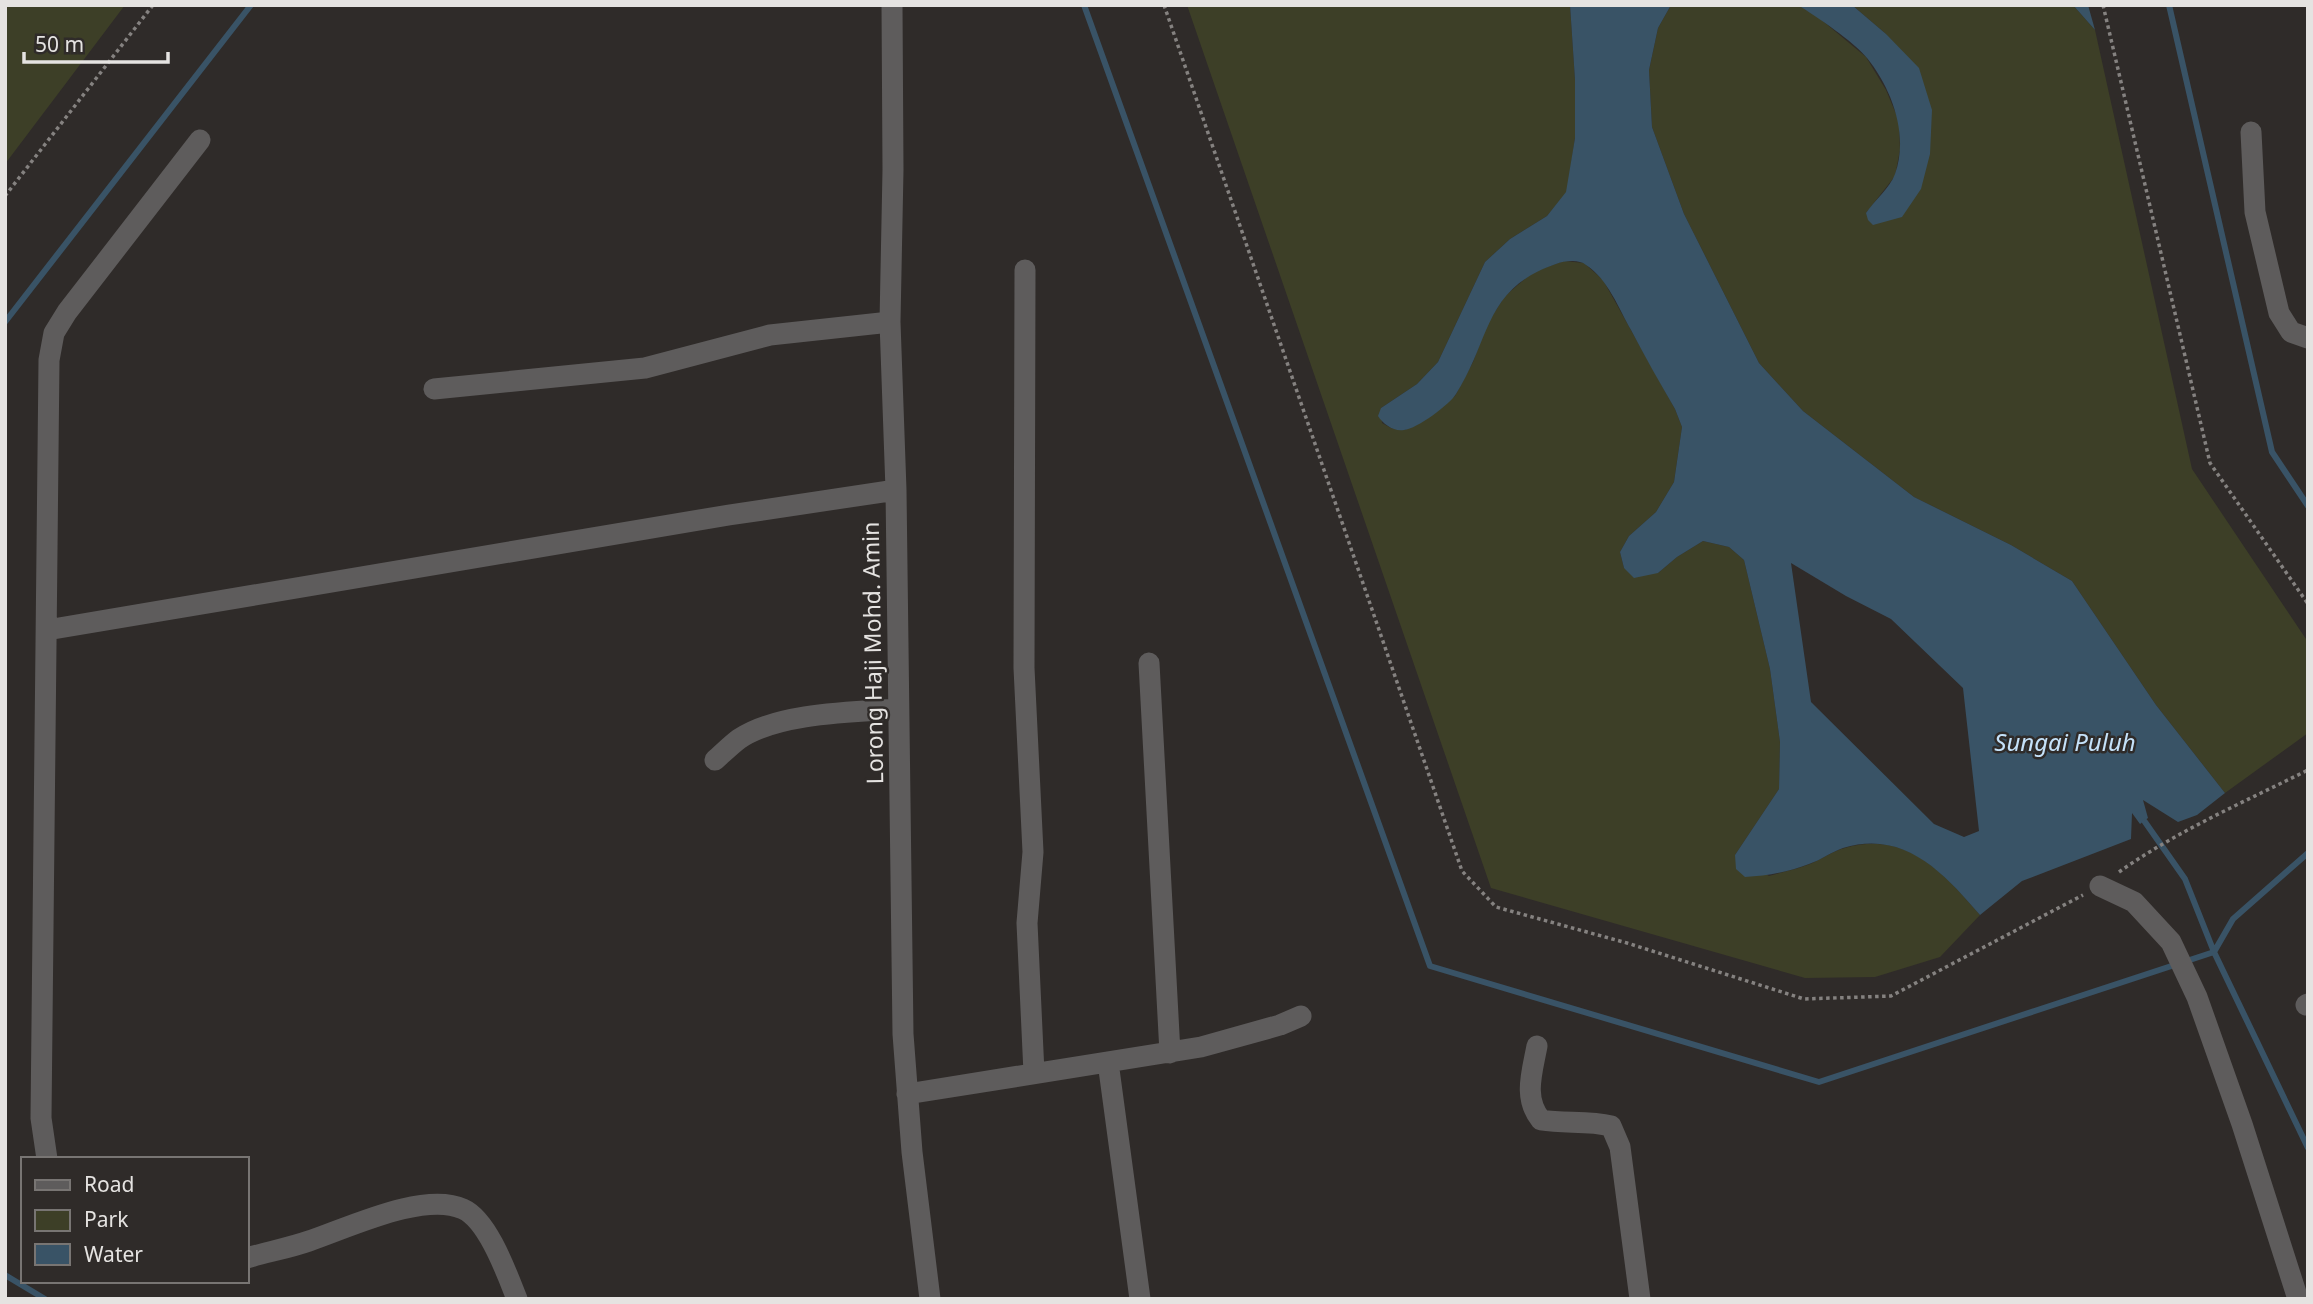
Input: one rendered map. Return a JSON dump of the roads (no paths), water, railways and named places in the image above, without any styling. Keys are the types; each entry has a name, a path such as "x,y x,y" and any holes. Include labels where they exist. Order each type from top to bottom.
{"street":[{"name":"Lorong Haji Mohd. Amin","path":"892,5 890,321 896,490 902,1020 907,1094 930,1299"},
{"path":"2251,132 2255,212 2279,313 2291,332 2308,338"},
{"path":"47,1157 41,1118 49,360 54,333 66,312 200,140"},
{"path":"1025,270 1024,668 1033,852 1027,923 1034,1073"},
{"path":"434,389 645,368 770,335 890,321"},
{"path":"47,630 729,514 896,490"},
{"path":"1149,663 1170,1053"},
{"path":"715,760 740,738 762,727 820,714 898,709"},
{"path":"2100,886 2134,902 2171,942 2197,997 2242,1124 2298,1299"},
{"path":"907,1094 1170,1053 1280,1025 1301,1016"},
{"path":"1537,1046 1530,1089 1532,1110 1541,1121 1596,1122 1612,1126 1620,1147 1640,1299"},
{"path":"1108,1062 1140,1299"},
{"path":"248,1258 305,1242 402,1209 438,1203 464,1209 483,1227 500,1256 517,1299"}],"water":[{"name":"Sungai Puluh","path":"1570,5 1671,5 1658,28 1649,70 1652,127 1684,214 1759,363 1803,411 1914,497 2011,545 2072,581 2156,705 2225,793 2197,815 2178,822 2143,800 2148,818 2140,824 2132,813 2131,839 2022,881 1980,915 1937,870 1904,850 1885,845 1865,844 1843,848 1809,864 1769,875 1745,877 1736,869 1735,855 1779,789 1780,742 1770,669 1744,560 1729,547 1703,541 1658,573 1634,578 1624,568 1620,552 1629,536 1656,512 1674,482 1682,427 1675,409 1601,278 1586,265 1576,261 1559,263 1532,275 1514,287 1502,302 1467,374 1447,404 1410,429 1396,430 1378,416 1381,408 1417,384 1438,362 1485,262 1510,239 1547,216 1566,192 1575,138 1575,80","holes":["1791,563 1891,619 1963,688 1979,831 1964,837 1934,824 1811,702"]},
{"path":"1798,5 1852,5 1886,34 1919,68 1932,110 1930,154 1921,189 1902,217 1873,225 1866,213 1893,179 1899,159 1899,128 1891,98 1876,70 1861,51"},
{"path":"2073,5 2088,5 2095,30"}],"waterway":[{"path":"5,322 251,5"},
{"path":"1084,5 1430,966 1819,1082 2214,952 2233,919 2308,853"},
{"path":"2169,5 2272,452 2308,506"},
{"path":"2145,822 2185,879 2214,952 2308,1148"},
{"path":"5,1275 45,1299"}]}
